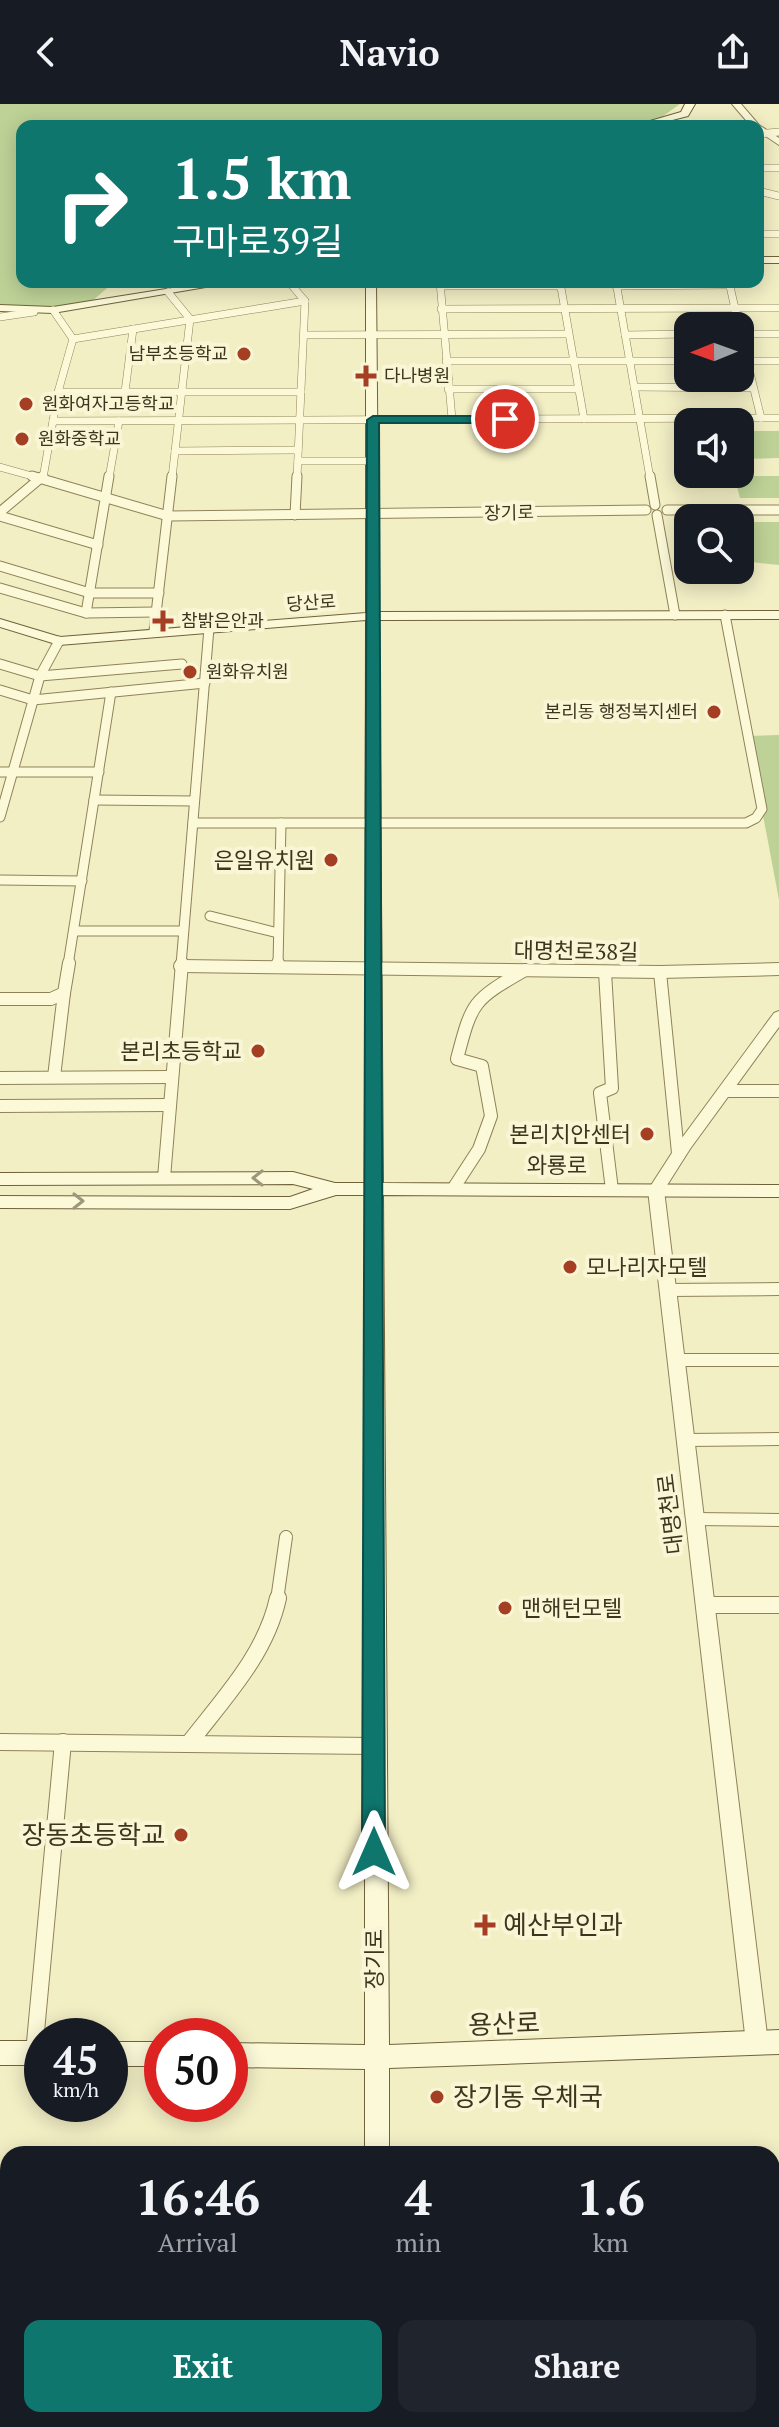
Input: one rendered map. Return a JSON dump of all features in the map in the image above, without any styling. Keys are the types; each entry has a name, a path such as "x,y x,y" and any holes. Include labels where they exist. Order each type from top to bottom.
{"main road":[{"path":"669,120 685,114 690,104"},
{"path":"0,308 34,312 53,310 182,288"},
{"name":"장기로","path":"371,288 374,2057 377,2146"},
{"name":"당산로","path":"0,623 59,641 154,631 372,616 779,615"},
{"name":"와룡로","path":"0,1179 293,1178 335,1189 779,1191"},
{"name":"와룡로","path":"0,1202 290,1203 335,1189"},
{"name":"용산로","path":"248,2055 374,2057 768,2043"},
{"path":"0,2053 24,2053"}],"street":[{"path":"736,104 750,120"},
{"path":"294,288 305,301 295,515"},
{"path":"440,288 452,419"},
{"path":"560,288 584,419"},
{"path":"617,288 641,419 653,510 675,615"},
{"path":"730,288 736,312"},
{"path":"154,631 190,319 168,292"},
{"path":"73,339 305,301"},
{"path":"441,309 779,308"},
{"path":"53,310 73,339"},
{"path":"0,317 34,312"},
{"path":"125,392 133,329"},
{"path":"754,333 779,334"},
{"path":"304,335 567,334"},
{"path":"625,335 674,334"},
{"path":"0,514 43,479 58,392 73,339"},
{"path":"446,361 674,361"},
{"path":"754,361 779,361"},
{"path":"634,387 674,387"},
{"path":"448,389 577,389"},
{"path":"58,392 301,392"},
{"path":"754,392 761,418"},
{"path":"53,421 779,418"},
{"path":"86,613 119,421"},
{"path":"175,451 298,450"},
{"path":"298,461 372,461"},
{"path":"0,467 168,516 372,515"},
{"path":"0,494 17,499"},
{"path":"653,510 779,510"},
{"name":"장기로","path":"372,515 653,510"},
{"path":"0,514 98,545"},
{"path":"0,566 90,593 159,593"},
{"path":"0,588 86,613 156,612"},
{"path":"193,823 746,823 756,818 762,809 725,615"},
{"path":"164,1178 209,628"},
{"path":"0,817 5,772 40,676 59,641"},
{"path":"0,664 40,676 182,664"},
{"path":"0,690 33,700 205,683"},
{"path":"54,1077 64,993 111,692"},
{"path":"5,772 99,772"},
{"path":"94,800 194,801"},
{"path":"278,967 281,823"},
{"path":"0,880 82,881"},
{"path":"210,916 278,933"},
{"path":"74,931 183,931"},
{"name":"대명천로38길","path":"180,966 605,972 779,969"},
{"path":"453,1189 479,1149 491,1116 482,1066 457,1059 469,1011 482,995 503,986 525,970"},
{"path":"605,972 612,1088 600,1093 612,1190"},
{"path":"660,972 678,1153"},
{"path":"0,999 51,999 64,993"},
{"path":"656,1190 678,1153 727,1091 779,1016"},
{"path":"0,1078 171,1077"},
{"path":"727,1091 779,1091"},
{"path":"0,1106 168,1105"},
{"name":"대명천로","path":"656,1190 705,1605 768,2043"},
{"path":"668,1290 779,1289"},
{"path":"676,1360 779,1360"},
{"path":"686,1440 779,1439"},
{"path":"695,1519 779,1520"},
{"path":"190,1742 233,1685 270,1625 278,1599 286,1537"},
{"path":"705,1605 779,1605"},
{"path":"0,1742 374,1746"},
{"path":"41,2018 63,1742"}],"green space":[{"path":"0,104 680,104 653,120 16,120 16,288 107,288 90,303 32,308 0,304"},
{"path":"754,431 779,431 779,458 754,459"},
{"path":"754,476 779,476 779,498 740,498 737,488 754,488"},
{"path":"754,522 779,522 779,565 754,562"},
{"path":"779,735 779,900 748,736"}],"place":[{"name":"남부초등학교","path":"244,354"},
{"name":"다나병원","path":"366,376"},
{"name":"원화여자고등학교","path":"26,404"},
{"name":"원화중학교","path":"22,439"},
{"name":"참밝은안과","path":"163,621"},
{"name":"원화유치원","path":"190,672"},
{"name":"본리동 행정복지센터","path":"714,712"},
{"name":"은일유치원","path":"331,860"},
{"name":"본리초등학교","path":"258,1051"},
{"name":"본리치안센터","path":"647,1134"},
{"name":"모나리자모텔","path":"570,1267"},
{"name":"맨해턴모텔","path":"505,1608"},
{"name":"장동초등학교","path":"181,1835"},
{"name":"예산부인과","path":"485,1925"},
{"name":"장기동 우체국","path":"437,2097"}],"route":[{"path":"374,1852 373,420 505,419"}]}
